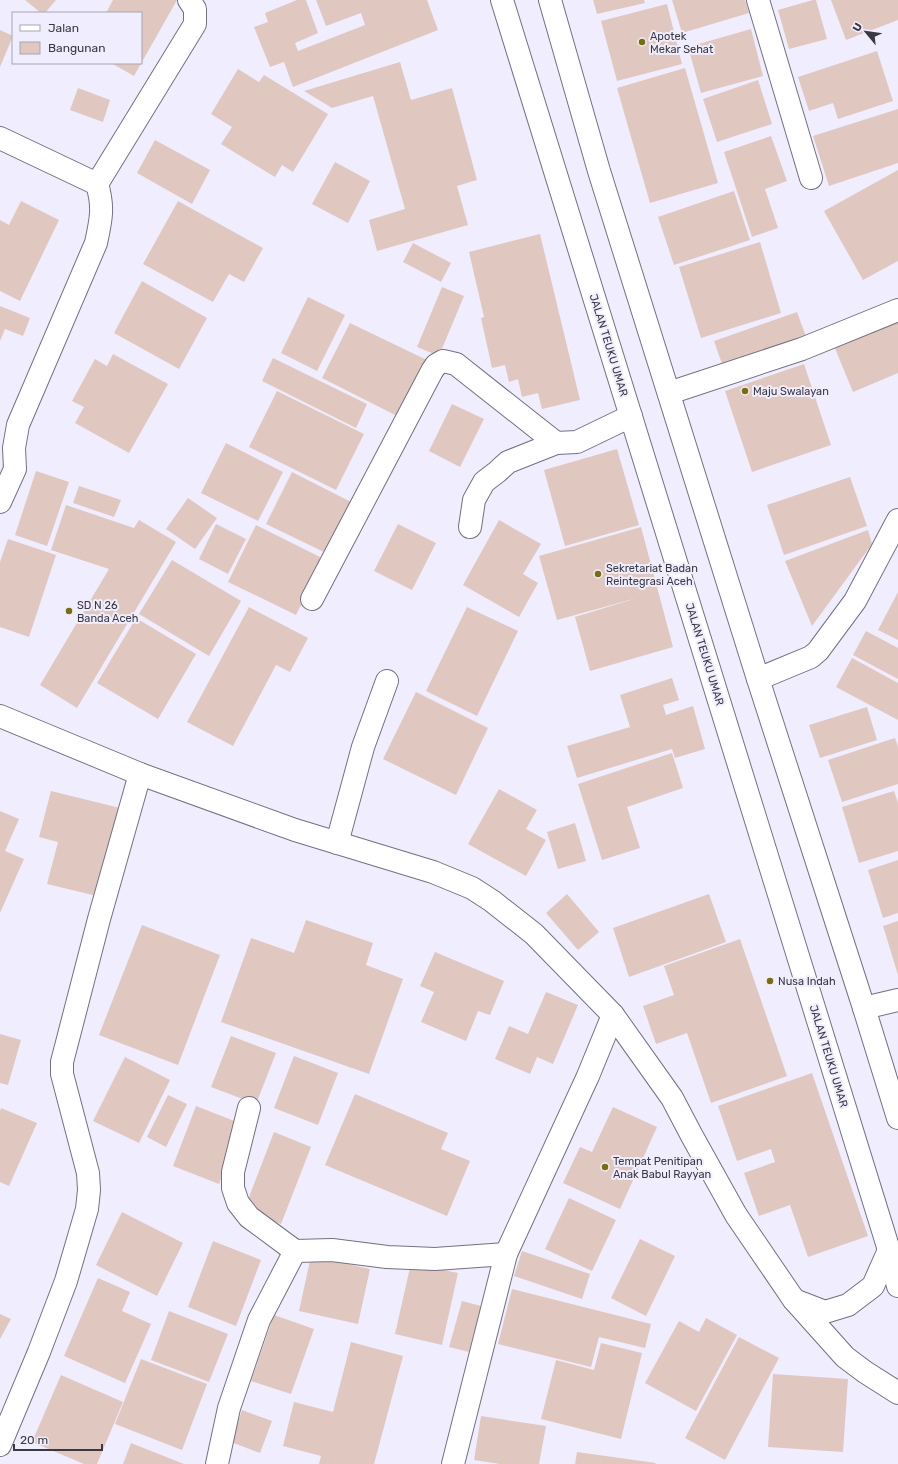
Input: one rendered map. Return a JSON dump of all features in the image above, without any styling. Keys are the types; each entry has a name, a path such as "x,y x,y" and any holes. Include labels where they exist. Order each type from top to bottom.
{"main road":[{"path":"97,184 195,24 195,9 189,0"},
{"name":"JALAN TEUKU UMAR","path":"502,0 889,1250 898,1286"},
{"path":"550,0 599,171 758,679 898,1118"},
{"path":"758,0 811,178"},
{"path":"0,138 97,184 101,196 102,216 96,243 18,425 7,444 15,469 0,502"},
{"path":"669,393 802,349 898,310"},
{"path":"312,599 436,365 444,361 456,364 556,442"},
{"path":"470,527 474,500 484,482 508,462 556,442 577,442 631,416"},
{"path":"758,679 811,657 818,651 855,601 898,520"},
{"path":"337,843 363,747 387,681"},
{"path":"0,716 140,774 295,830 433,872 472,888 486,896 534,934 613,1015 672,1098 736,1215 794,1300 845,1357 864,1372 898,1393"},
{"path":"0,1445 39,1352 66,1281 87,1209 89,1190 88,1172 62,1074 62,1062 99,919 140,774"},
{"path":"864,1008 898,1000"},
{"path":"453,1464 506,1254 588,1076 613,1015"},
{"path":"249,1108 233,1172 233,1188 238,1203 249,1217 295,1251 332,1250 388,1257 435,1259 506,1254"},
{"path":"794,1300 825,1312 848,1305 873,1286 889,1250"},
{"path":"216,1464 229,1408 259,1320 295,1251"}],"building":[{"path":"25,0 56,0 46,12 40,12"},
{"path":"113,0 177,0 142,62 142,12 107,12"},
{"path":"297,0 306,0 318,33 295,43 298,51 365,25 361,13 326,26 316,0 427,0 438,30 293,87 284,62 270,67 254,27 268,22 265,13"},
{"path":"593,0 644,0 645,3 597,14"},
{"path":"672,0 745,0 749,13 682,33"},
{"path":"816,0 827,39 789,49 778,10"},
{"path":"831,0 898,0 898,20 846,40"},
{"name":"Apotek Mekar Sehat","path":"667,4 682,64 617,81 601,21"},
{"path":"751,29 763,76 701,93 688,47"},
{"path":"0,30 12,36 12,38 0,67"},
{"path":"877,51 893,101 838,119 833,103 809,111 798,77"},
{"path":"400,62 411,100 452,88 477,180 457,186 468,225 377,251 369,220 405,209 373,96 332,108 304,91"},
{"path":"113,64 141,64 134,76"},
{"path":"685,68 718,183 650,203 617,88"},
{"path":"238,69 259,82 264,75 328,114 293,172 282,165 275,177 221,144 232,127 211,114"},
{"path":"758,80 772,124 717,142 703,99"},
{"path":"78,88 110,100 103,122 70,110"},
{"path":"898,109 898,163 829,186 813,136"},
{"path":"771,136 787,181 765,189 778,228 752,237 724,152"},
{"path":"155,140 210,170 192,204 137,173"},
{"path":"335,162 370,181 348,223 312,204"},
{"path":"898,170 898,261 863,280 824,211"},
{"path":"734,191 750,240 674,265 658,217"},
{"path":"21,201 59,220 20,301 0,291 0,220 9,225"},
{"path":"178,201 263,248 244,282 229,274 213,302 143,264"},
{"path":"540,234 580,400 542,409 538,393 522,397 518,379 509,382 505,365 492,368 481,318 484,317 469,252"},
{"path":"760,242 781,313 701,338 679,267"},
{"path":"413,243 451,263 441,282 403,262"},
{"path":"142,281 207,318 179,369 114,333"},
{"path":"442,287 464,296 439,356 417,347"},
{"path":"308,297 345,315 317,371 281,353"},
{"path":"0,306 30,318 23,336 5,329 0,341"},
{"path":"797,312 807,339 723,367 714,341"},
{"path":"898,318 898,373 853,392 834,346"},
{"path":"350,323 431,362 403,419 322,378"},
{"path":"113,354 168,384 129,453 75,423 84,407 72,401 95,359 107,366"},
{"path":"273,358 367,404 356,428 262,381"},
{"path":"804,364 831,445 752,472 725,391"},
{"path":"277,391 364,434 336,490 249,447"},
{"path":"452,404 484,419 460,467 429,451"},
{"path":"226,443 283,472 258,521 201,493"},
{"path":"617,449 639,525 565,546 544,470"},
{"path":"36,471 69,482 47,546 15,535"},
{"path":"292,472 353,503 328,554 266,524"},
{"path":"850,477 867,526 784,555 767,505"},
{"path":"79,486 121,500 114,517 73,503"},
{"path":"188,498 217,518 195,549 166,529"},
{"path":"66,505 134,528 139,520 176,542 77,708 40,685 109,569 51,550"},
{"path":"499,520 541,544 523,574 538,583 519,617 463,585"},
{"path":"216,524 246,539 228,574 199,559"},
{"path":"398,524 436,543 412,590 374,571"},
{"path":"256,525 324,559 296,615 228,582"},
{"path":"641,527 673,647 590,671 575,617 637,598 557,620 539,556"},
{"path":"868,530 872,544 812,626 785,561"},
{"path":"8,539 56,555 29,637 0,627 0,562"},
{"path":"172,560 241,601 209,656 139,614"},
{"path":"898,592 898,640 878,630"},
{"path":"249,607 308,638 290,672 276,665 233,746 187,722"},
{"path":"467,607 518,631 477,716 426,691"},
{"path":"136,618 196,654 158,719 97,683"},
{"path":"866,631 898,648 898,679 853,655"},
{"path":"852,658 898,683 898,720 836,687"},
{"path":"672,678 679,700 663,705 666,715 693,706 705,749 675,758 672,749 577,778 567,746 630,727 620,695"},
{"path":"416,692 488,728 456,795 383,759"},
{"path":"867,707 877,740 820,758 809,725"},
{"path":"895,738 898,747 898,784 842,802 828,760"},
{"path":"672,753 683,788 627,807 640,848 602,860 578,784"},
{"path":"499,789 537,810 526,829 546,840 526,876 468,844"},
{"path":"51,791 120,808 97,896 47,884 58,842 39,837"},
{"path":"894,791 898,803 898,851 859,863 842,807"},
{"path":"0,811 19,819 5,851 24,859 0,913"},
{"path":"575,823 586,861 558,869 547,832"},
{"path":"898,860 898,913 883,918 868,870"},
{"path":"567,894 599,932 578,950 546,913"},
{"path":"709,894 726,942 629,977 613,928"},
{"path":"306,920 373,943 366,965 403,979 369,1074 221,1022 251,938 294,953"},
{"path":"898,921 898,975 883,926"},
{"path":"142,925 220,955 178,1065 99,1035"},
{"path":"740,939 787,1076 711,1103 687,1033 656,1044 643,1006 674,995 664,966"},
{"path":"435,952 504,981 490,1015 478,1011 466,1041 421,1022 434,992 420,986"},
{"path":"546,992 578,1005 553,1064 537,1057 530,1074 495,1059 509,1026 528,1034"},
{"path":"0,1034 21,1040 8,1085 0,1083"},
{"path":"231,1036 276,1053 256,1104 211,1087"},
{"path":"294,1056 338,1073 318,1125 274,1108"},
{"path":"125,1057 170,1080 139,1143 93,1121"},
{"path":"812,1073 868,1236 808,1257 790,1205 759,1216 744,1173 775,1162 771,1149 737,1161 718,1106"},
{"path":"355,1094 448,1133 441,1149 470,1161 447,1216 325,1165"},
{"path":"168,1095 187,1104 166,1147 147,1137"},
{"path":"196,1106 242,1124 219,1184 173,1166"},
{"name":"Tempat Penitipan Anak Babul Rayyan","path":"613,1107 657,1127 620,1209 563,1183 580,1147 592,1152"},
{"path":"1,1108 37,1123 9,1186 0,1182"},
{"path":"274,1132 311,1147 281,1224 244,1210"},
{"path":"569,1198 616,1220 592,1271 545,1249"},
{"path":"122,1212 183,1243 157,1296 96,1265"},
{"path":"640,1239 675,1256 646,1316 611,1298"},
{"path":"213,1241 261,1260 236,1326 188,1307"},
{"path":"522,1251 590,1274 582,1299 514,1276"},
{"path":"311,1256 370,1269 358,1324 299,1311"},
{"path":"411,1263 458,1273 442,1345 395,1334"},
{"path":"98,1278 130,1292 122,1311 151,1324 125,1383 64,1356"},
{"path":"512,1289 651,1324 645,1348 599,1337 591,1367 498,1344"},
{"path":"462,1301 481,1306 469,1352 449,1347"},
{"path":"169,1311 228,1334 209,1382 151,1360"},
{"path":"0,1314 11,1319 0,1339"},
{"path":"274,1315 314,1329 291,1394 251,1381"},
{"path":"706,1318 737,1335 696,1411 645,1383 679,1321 699,1332"},
{"path":"739,1337 779,1358 725,1460 685,1438"},
{"path":"351,1342 403,1356 374,1464 319,1464 321,1456 283,1446 294,1402 333,1412"},
{"path":"601,1343 642,1353 621,1439 541,1419 556,1360 594,1370"},
{"path":"141,1359 207,1384 182,1450 115,1424"},
{"path":"773,1374 848,1379 843,1452 768,1447"},
{"path":"61,1375 123,1402 97,1464 84,1464 32,1442"},
{"path":"242,1410 272,1421 260,1453 231,1442"},
{"path":"481,1416 546,1426 539,1464 500,1464 474,1460"},
{"path":"131,1443 184,1464 123,1464"},
{"path":"577,1452 656,1463 575,1464"}],"place":[{"name":"Apotek Mekar Sehat","path":"642,42"},
{"name":"Maju Swalayan","path":"745,391"},
{"name":"Sekretariat Badan Reintegrasi Aceh","path":"598,574"},
{"name":"SD N 26 Banda Aceh","path":"69,611"},
{"name":"Nusa Indah","path":"770,981"},
{"name":"Tempat Penitipan Anak Babul Rayyan","path":"605,1167"}]}
